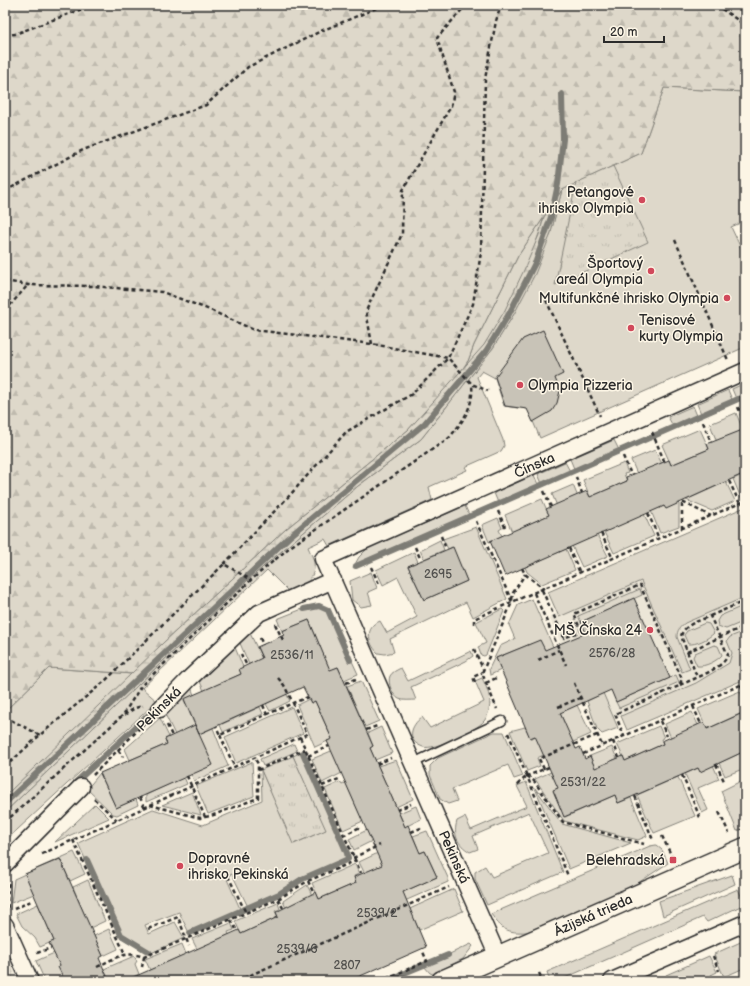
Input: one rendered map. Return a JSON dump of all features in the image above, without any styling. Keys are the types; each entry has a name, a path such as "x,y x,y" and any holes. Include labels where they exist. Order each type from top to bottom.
{"street":[{"name":"Čínska","path":"323,559 745,371"},
{"name":"Pekinská","path":"323,559 498,957"},
{"name":"Pekinská","path":"160,709 190,678 259,613 333,580"},
{"path":"7,871 81,787"},
{"name":"Ázijská trieda","path":"442,981 745,848"},
{"path":"612,981 745,923"},
{"path":"5,925 30,981"}],"lane":[{"path":"412,763 502,721"}],"path":[{"path":"5,35 15,34 93,5"},
{"path":"5,191 83,150 206,105 248,67 321,31 384,5"},
{"path":"372,344 366,311 402,234 403,190 451,106 454,92 437,38 466,5"},
{"path":"5,767 40,735 105,681 224,564 346,432 412,394 448,358 473,304 479,267 481,252 485,79 496,21 501,5"},
{"path":"716,5 745,25"},
{"path":"675,240 729,362"},
{"path":"5,281 28,285 93,286 162,292 210,310 254,330 372,344 448,358 472,384 488,391"},
{"path":"5,312 28,285"},
{"path":"546,300 598,413"},
{"path":"738,406 745,423"},
{"path":"644,416 665,463"},
{"path":"703,422 711,442"},
{"path":"623,456 630,472"},
{"path":"576,477 582,493"},
{"path":"729,481 740,504"},
{"path":"544,491 551,507"},
{"path":"474,624 474,619 745,501"},
{"path":"682,529 682,502 711,516"},
{"path":"498,511 505,527"},
{"path":"648,513 659,539"},
{"path":"476,521 512,602"},
{"path":"601,534 613,559"},
{"path":"441,536 446,549"},
{"path":"415,547 421,560"},
{"path":"569,548 580,573"},
{"path":"224,564 251,580"},
{"path":"371,567 380,586"},
{"path":"522,568 525,574 543,589 564,638 581,631 574,614 640,585 682,679 679,686"},
{"path":"525,574 513,593 512,602 482,673 527,776 568,876"},
{"path":"534,593 566,665"},
{"path":"697,677 680,636 682,630 745,601"},
{"path":"624,736 615,714 679,686 721,665 726,660 728,655 710,616"},
{"path":"272,618 283,640"},
{"path":"687,652 745,626"},
{"path":"259,637 263,645"},
{"path":"474,649 483,669"},
{"path":"538,660 559,650"},
{"path":"475,682 473,677 482,673"},
{"path":"346,683 362,676"},
{"path":"486,683 498,677"},
{"path":"41,854 307,734 284,685 278,678"},
{"path":"574,683 602,745"},
{"path":"583,754 745,684"},
{"path":"741,685 745,694"},
{"path":"220,735 308,697"},
{"path":"558,707 580,698"},
{"path":"264,705 268,714"},
{"path":"693,706 701,724"},
{"name":"Pekinská","path":"81,787 160,709"},
{"path":"5,717 40,735"},
{"path":"660,721 667,736"},
{"path":"366,730 383,723"},
{"path":"216,726 234,766"},
{"path":"544,770 539,759 597,735"},
{"path":"300,737 343,836 361,873"},
{"path":"613,741 619,758"},
{"path":"308,756 329,746"},
{"path":"258,770 305,749"},
{"path":"118,750 123,757"},
{"path":"377,764 397,756"},
{"path":"150,805 200,818 211,816 258,798 258,764 254,757"},
{"path":"716,764 725,783"},
{"path":"517,785 527,776 549,767"},
{"path":"682,775 701,820"},
{"path":"187,776 205,816"},
{"path":"527,776 534,781 563,822 644,844"},
{"path":"322,786 339,779"},
{"path":"81,787 117,820"},
{"path":"635,796 653,840"},
{"path":"140,797 144,807"},
{"path":"398,810 404,808"},
{"path":"719,812 727,828"},
{"path":"411,832 428,825"},
{"path":"343,836 360,827"},
{"path":"662,836 673,860"},
{"path":"73,840 125,954"},
{"path":"353,858 380,845"},
{"path":"97,967 125,954 137,954 144,957 278,899 308,881 355,861"},
{"path":"7,871 7,898 10,911 31,901"},
{"path":"228,876 246,913"},
{"path":"308,881 314,894"},
{"path":"238,981 455,885"},
{"path":"278,899 283,908"},
{"path":"377,913 379,918"},
{"path":"148,929 178,917 189,946"},
{"path":"231,920 236,929"},
{"path":"329,935 331,940"},
{"path":"42,952 52,948"},
{"path":"297,949 299,954"},
{"path":"380,981 427,961 423,952"},
{"path":"711,952 719,971"},
{"path":"142,967 144,957"},
{"path":"249,970 251,975"},
{"path":"539,973 543,981"},
{"path":"356,981 369,976"}],"shaded area":[{"name":"MŠ Čínska 24","path":"745,525 745,661 615,719 603,694 587,701 549,617 557,613 552,603"},
{"path":"5,951 18,981 5,981"}],"green space":[{"path":"5,5 745,5 745,92 664,88 641,153 562,190 518,256 474,345 468,361 457,377 408,430 286,529 163,643 133,674 49,668 5,711"},
{"name":"Športový areál Olympia","path":"664,88 745,92 745,221 731,227 745,257 745,347 540,438 526,405 518,408 504,406 495,378 482,371 477,377 503,440 504,446 501,451 465,467 467,470 429,487 432,500 329,546 325,539 308,547 314,562 313,573 305,586 296,592 291,594 267,570 142,688 159,703 154,708 153,705 5,841 5,812 249,579 358,486 421,439 493,348 514,314 550,236 562,190 641,153"},
{"path":"613,166 648,242 555,285 576,183"},
{"path":"562,190 550,236 535,274 514,314 493,348 421,439 358,486 249,579 5,812 5,796 163,643 286,529 408,430 484,345 505,310 524,270 539,235 544,217"},
{"path":"544,217 527,266 503,314 482,348 457,377 468,361 474,345 518,256"},
{"path":"745,383 745,397 737,401 732,389"},
{"path":"728,390 733,402 702,416 697,404"},
{"path":"693,406 698,418 674,428 668,417"},
{"path":"736,413 743,430 741,431 743,437 718,445 710,424"},
{"path":"700,429 709,449 671,465 662,445"},
{"path":"614,440 620,452 575,471 570,459"},
{"path":"655,450 662,464 638,476 631,460"},
{"path":"565,462 571,473 543,486 538,474"},
{"path":"624,463 628,473 624,474 627,481 590,497 583,480"},
{"path":"745,474 745,497 741,498 733,479"},
{"path":"534,475 539,487 499,505 494,493"},
{"path":"726,482 735,501 712,511 686,500"},
{"path":"573,485 580,502 559,511 552,494"},
{"path":"542,499 549,515 512,532 505,515"},
{"path":"679,503 679,526 660,533 651,511 664,506"},
{"path":"465,506 470,517 353,568 359,557 368,548"},
{"path":"745,507 745,597 685,623 680,627 677,637 690,669 682,672 641,581 559,617 548,592"},
{"path":"644,514 654,536 614,553 604,532"},
{"path":"498,518 502,528 499,530 502,536 489,542 482,525"},
{"path":"476,527 507,599 473,617 466,602 390,639 394,652 385,654 378,653 374,649 369,636 372,627 375,624 380,621 387,633 417,617 398,577 383,585 376,570 414,552 418,562 408,566 424,600 467,581 452,547 448,549 443,539"},
{"path":"597,535 608,556 582,567 572,546"},
{"path":"440,540 444,550 424,559 420,550"},
{"path":"566,549 575,570 542,584 527,572 525,567"},
{"path":"371,572 377,588 368,592 372,605 361,607 352,600 350,581"},
{"path":"640,589 642,595 581,622 578,616"},
{"path":"532,599 554,649 536,656 531,644 496,658 501,670 490,675 489,669 500,646 515,639 509,625 518,605"},
{"path":"319,605 328,609 358,674 344,680 338,667 330,671 309,620 282,631 277,619 310,606"},
{"path":"745,605 745,621 726,629 718,626 717,621 720,616"},
{"path":"502,609 504,611 486,655 481,655 478,647 486,643 476,622"},
{"path":"705,623 709,624 714,633 695,644 688,644 684,635 687,631"},
{"path":"249,631 264,663 251,669 239,641"},
{"path":"745,631 745,679 627,730 621,716 696,683 729,663 732,653 727,641 730,637"},
{"path":"234,645 243,667 241,674 204,691 199,679"},
{"path":"714,645 718,646 722,655 711,663 704,666 697,666 693,657 695,653"},
{"path":"471,651 473,656 466,661 411,687 416,700 399,699 390,686 390,676 396,670 401,668 408,681"},
{"path":"49,668 133,674 5,796 5,711"},
{"path":"676,675 679,682 619,708 616,702"},
{"path":"482,678 487,690 490,706 486,718 480,725 455,739 436,746 423,747 414,741 412,737 413,729 422,717 430,728 484,702 475,681"},
{"path":"361,681 379,721 365,727 347,686"},
{"path":"191,687 194,695 184,700 197,730 177,739 164,712"},
{"path":"740,691 745,703 741,706 744,712 707,729 698,709"},
{"path":"286,693 290,701 270,711 266,704"},
{"path":"603,693 618,728 602,734 597,729 587,701"},
{"path":"309,699 311,703 315,701 332,739 315,747 297,705"},
{"path":"576,703 591,734 537,758 540,766 527,771 510,731 525,727 531,738 565,724 559,711"},
{"path":"260,707 263,714 223,732 220,725"},
{"path":"292,707 303,733 236,763 225,737"},
{"path":"692,712 698,725 672,740 665,724"},
{"path":"160,718 169,737 165,739 167,744 130,760 125,749"},
{"path":"659,726 664,738 661,739 663,744 625,761 617,744"},
{"path":"381,727 392,753 375,760 370,748 373,746 368,733"},
{"path":"213,728 228,766 194,781 191,774 199,734"},
{"path":"494,732 504,732 523,776 514,779 508,765 452,789 457,801 448,804 440,799 430,775 430,766 438,758"},
{"path":"294,744 297,751 263,766 260,759"},
{"path":"612,747 617,759 613,760 615,765 597,773 590,756"},
{"path":"336,749 342,773 322,783 312,759"},
{"path":"304,751 349,853 349,859 347,862 305,880 286,893 249,909 232,874 226,877 242,913 190,935 179,912 145,925 149,934 175,922 184,938 149,954 120,937 78,843 153,809 203,825 262,800 261,770 294,844 325,830 293,756"},
{"path":"745,751 745,768 725,776 719,763"},
{"path":"293,756 326,830 293,844 261,770"},
{"path":"396,760 413,799 396,807 378,766"},
{"path":"252,762 254,796 208,814 196,786"},
{"path":"713,765 719,779 698,788 708,810 702,813 685,774 698,768 700,771"},
{"path":"551,772 556,782 561,787 553,791 565,817 615,795 618,803 631,798 647,836 638,840 564,821 535,779"},
{"path":"100,773 116,808 136,799 138,805 117,815 113,814 87,789"},
{"path":"184,777 187,784 146,802 146,795"},
{"path":"678,777 695,816 654,833 637,795"},
{"path":"745,779 745,828 737,831 721,791"},
{"path":"340,782 342,785 346,783 363,821 343,830 325,789"},
{"path":"526,782 563,872 487,905 475,879 475,872 485,866 492,877 548,853 529,812 473,836 478,849 470,852 462,846 457,839 457,821 465,817 471,830 527,806 517,786"},
{"path":"535,788 562,824 631,843 569,869"},
{"path":"192,792 201,815 162,805"},
{"path":"95,804 109,818 55,842"},
{"path":"416,806 421,819 405,827 399,813"},
{"path":"367,830 372,841 354,850 349,839"},
{"path":"427,831 448,878 448,882 391,907 387,899 437,877 425,851 417,854 417,846 413,836"},
{"path":"656,845 662,850 668,863 635,885 527,932 514,932 502,927 491,914 650,846"},
{"path":"74,852 85,874 70,881 60,859 26,874 34,894 11,903 14,879"},
{"path":"378,853 385,870 367,878 359,862"},
{"path":"355,864 359,874 354,876 356,883 319,899 312,883"},
{"path":"732,875 735,884 663,916 659,901"},
{"path":"88,880 105,921 90,928 73,887"},
{"path":"307,885 312,895 288,913 283,901"},
{"path":"454,889 463,911 419,930 414,919 250,981"},
{"path":"738,889 745,904 707,922 703,917 558,981 550,981 547,972"},
{"path":"278,903 280,909 275,911 278,917 241,934 235,921"},
{"path":"38,904 54,941 40,947 35,938 22,926 16,914"},
{"path":"231,923 234,930 228,932 231,939 197,949 192,939"},
{"path":"109,929 118,949 103,956 94,936"},
{"path":"745,940 745,971 744,968 724,977 714,954"},
{"path":"182,944 186,954 150,970 145,959"},
{"path":"471,944 473,946 463,959 433,974 430,973 424,966"},
{"path":"59,951 62,976 50,981 45,981 36,961"},
{"path":"134,956 137,961 135,964 139,974 125,981 109,981 104,969"},
{"path":"709,956 717,972 711,975 714,981 669,981 666,975"}],"building":[{"path":"543,330 563,374 555,378 560,391 557,403 552,411 533,422 527,409 505,406 495,377 523,339"},
{"path":"745,429 745,473 666,509 664,506 505,576 490,541 549,515 546,509 557,504 587,491 590,497 627,481 626,477 669,460 671,465 709,449 707,444"},
{"path":"453,547 467,581 424,600 408,566"},
{"path":"634,598 670,678 616,702 611,690 560,713 576,749 580,747 585,759 590,756 595,768 623,756 625,761 663,744 662,741 704,722 707,729 745,712 745,751 700,772 698,768 618,803 615,795 564,817 553,790 558,788 535,736 530,738 496,658 540,640 545,650 586,633 581,622"},
{"path":"309,620 330,670 338,667 373,746 370,748 405,827 408,825 420,853 425,851 437,877 403,892 426,947 349,981 125,981 239,930 241,934 278,917 276,912 316,892 319,899 356,883 354,877 382,865 327,741 332,739 315,701 311,703 303,687 199,734 184,699 241,674 239,669 262,658 257,647 284,635 282,631"},
{"path":"195,725 213,765 116,808 100,773 167,744 165,739"},
{"path":"60,859 103,956 99,958 109,981 65,981 58,967 60,966 49,943 54,941 25,874"}],"waterway":[{"path":"5,803 289,537 425,423 486,351 509,314 536,261 551,217 558,184 563,139 562,94"},
{"path":"356,566 745,396"},
{"path":"304,609 319,606 328,610 350,660"},
{"path":"76,782 155,709"},
{"path":"190,933 279,894 302,879 348,859 347,853 303,753"},
{"path":"87,860 121,935 149,952"},
{"path":"385,981 448,955"}],"place":[{"name":"Petangové ihrisko Olympia","path":"642,200"},
{"name":"Športový areál Olympia","path":"651,271"},
{"name":"Multifunkčné ihrisko Olympia","path":"727,298"},
{"name":"Tenisové kurty Olympia","path":"631,328"},
{"name":"Olympia Pizzeria","path":"520,385"},
{"name":"MŠ Čínska 24","path":"650,630"},
{"name":"Belehradská","path":"673,860"},
{"name":"Dopravné ihrisko Pekinská","path":"180,866"}]}
